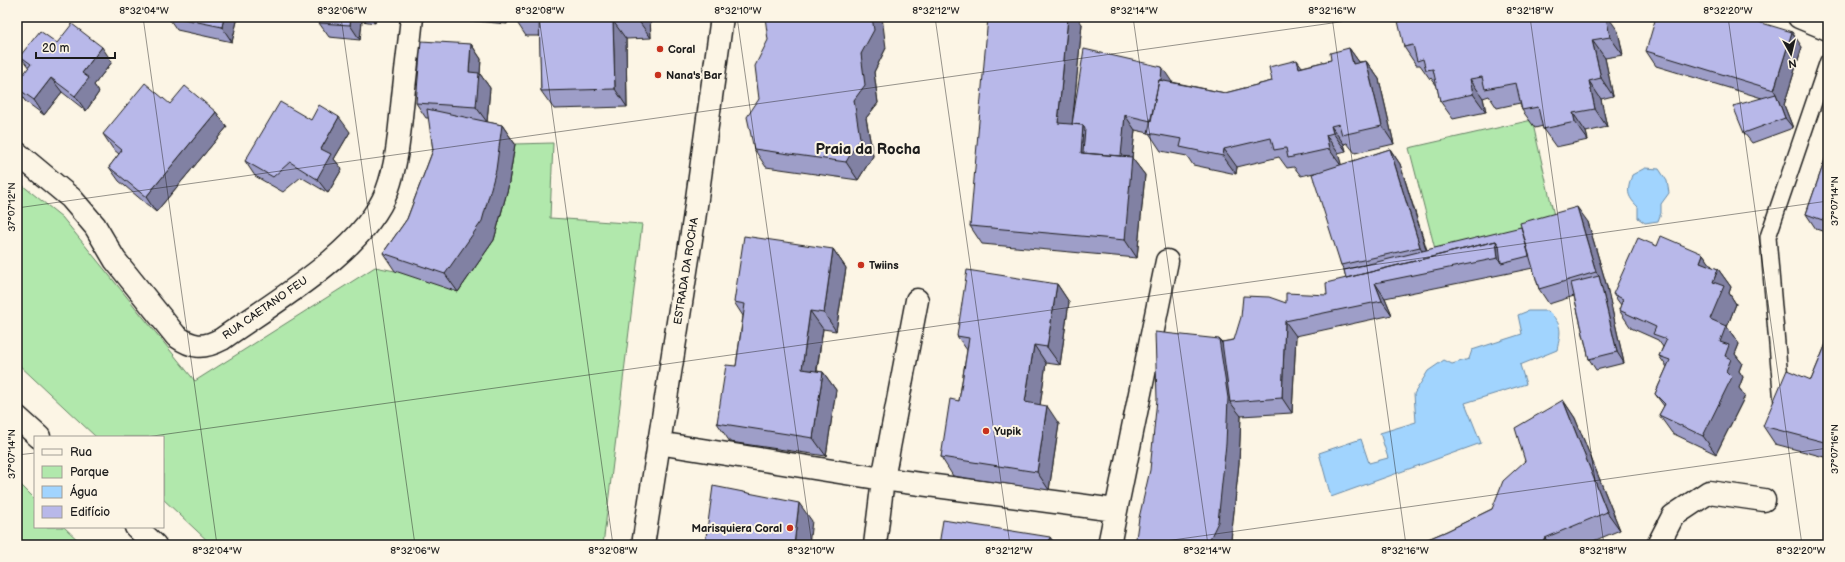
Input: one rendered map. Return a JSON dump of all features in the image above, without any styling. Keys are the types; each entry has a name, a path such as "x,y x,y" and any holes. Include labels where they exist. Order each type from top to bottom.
{"street":[{"name":"RUA CAETANO FEU","path":"17,153 71,198 95,226 115,260 176,336 187,343 198,346 211,345 222,339 334,260 375,214 386,192 397,153 412,17"},
{"name":"ESTRADA DA ROCHA","path":"646,538 658,443 694,220 722,17"},
{"path":"1799,17 1828,28"},
{"path":"1109,545 1167,261"},
{"path":"875,545 883,479 916,300"},
{"path":"17,417 38,436"},
{"path":"658,443 883,479 1115,510"},
{"path":"1658,545 1673,516 1709,492 1764,500"},
{"path":"137,528 155,545"}],"lane":[{"path":"1782,403 1768,237 1828,61"}],"green space":[{"path":"1532,120 1555,220 1435,249 1409,148"},
{"path":"553,143 550,218 642,224 603,545 212,545 164,500 164,436 95,436 17,363 17,181 62,217 195,381 375,267 395,271 515,144"},
{"path":"17,481 34,498 34,528 65,528 83,545 17,545"}],"water":[{"path":"1645,168 1659,169 1667,181 1669,193 1661,204 1661,213 1658,221 1645,223 1638,218 1638,207 1631,199 1629,185 1632,175"},
{"path":"1528,311 1548,311 1556,320 1560,329 1557,350 1520,365 1526,384 1465,403 1481,443 1331,497 1319,453 1361,439 1369,463 1388,458 1380,433 1416,422 1414,394 1428,371 1444,360 1452,364 1469,359 1472,350 1522,334 1518,315"}],"building":[{"path":"174,17 224,17 222,27"},
{"path":"320,17 351,17 350,25 319,23"},
{"path":"514,17 638,17 638,20 613,21 615,89 541,91 539,18"},
{"path":"765,17 872,17 874,30 861,54 865,85 854,100 860,138 846,162 754,149 747,117 759,99 755,66 768,40"},
{"path":"988,17 1068,17 1058,123 1083,125 1081,153 1132,157 1125,240 970,226"},
{"path":"1406,17 1577,17 1577,19 1586,17 1606,17 1610,37 1592,40 1601,78 1589,81 1595,109 1573,113 1575,122 1543,129 1538,107 1522,110 1516,83 1485,89 1482,77 1470,79 1473,94 1440,101 1433,69 1426,70 1423,59 1417,61 1413,45 1404,47 1398,21 1407,20"},
{"path":"1656,17 1742,17 1792,32 1774,90 1646,51"},
{"path":"72,24 102,47 82,73 89,78 75,96 51,78 34,100 17,88 17,83 31,64 20,56 40,31 57,43"},
{"path":"421,41 471,44 469,72 479,73 476,107 416,103"},
{"path":"1349,48 1353,64 1366,61 1382,126 1342,135 1339,124 1331,126 1333,133 1326,135 1329,149 1288,158 1286,148 1274,150 1271,138 1224,149 1223,156 1180,147 1182,139 1148,133 1159,80 1225,93 1272,81 1269,67 1297,60 1299,68 1331,60 1330,53"},
{"path":"1084,49 1162,67 1161,80 1159,80 1151,121 1125,115 1121,156 1083,153 1085,129 1083,125 1072,124"},
{"path":"145,83 170,104 185,86 216,112 146,197 109,167 122,150 103,134"},
{"path":"1776,94 1785,118 1744,133 1733,106"},
{"path":"280,102 311,120 319,105 339,117 321,149 331,154 317,179 290,162 273,177 245,161"},
{"path":"427,109 502,125 496,170 482,221 445,274 383,253 407,219 433,150"},
{"path":"1390,149 1420,247 1341,265 1312,174"},
{"path":"1828,151 1828,222 1806,214"},
{"path":"1577,207 1596,272 1539,289 1520,223"},
{"path":"1521,227 1529,256 1501,263 1499,245 1496,241 1346,278 1344,270"},
{"path":"744,236 833,249 824,313 810,311 802,369 823,372 813,438 717,423 726,365 736,366 745,304 734,302"},
{"path":"1661,236 1703,254 1700,262 1718,269 1713,282 1724,286 1710,319 1726,326 1720,342 1729,345 1725,356 1731,359 1726,371 1732,377 1703,436 1659,415 1665,404 1655,394 1670,360 1659,356 1667,339 1653,334 1656,327 1619,310 1623,299 1613,294 1638,238 1657,246"},
{"path":"1496,241 1498,258 1375,283 1382,301 1285,321 1282,398 1230,402 1222,342 1234,340 1241,317 1243,296 1269,297 1286,303 1286,293 1327,295 1326,283"},
{"path":"967,270 1057,284 1047,347 1034,345 1025,402 1047,406 1037,472 941,457 950,399 959,401 969,338 957,336"},
{"path":"1599,276 1617,352 1589,359 1571,283"},
{"path":"1155,332 1219,339 1228,398 1226,444 1218,522 1207,545 1135,545 1139,518 1150,470 1157,399"},
{"path":"1828,339 1828,443 1763,426 1787,370 1811,380"},
{"path":"1563,400 1607,512 1545,538 1541,545 1414,545 1492,509 1503,481 1525,461 1515,428"},
{"path":"713,486 799,503 794,545 705,545"},
{"path":"943,520 1050,537 1049,545 939,545"}],"place":[{"name":"Coral","path":"660,49"},
{"name":"Nana's Bar","path":"658,75"},
{"name":"Twiins","path":"861,265"},
{"name":"Yupik","path":"986,431"},
{"name":"Marisquiera Coral","path":"790,528"}],"district":[{"name":"Praia da Rocha","path":"868,149"}]}
